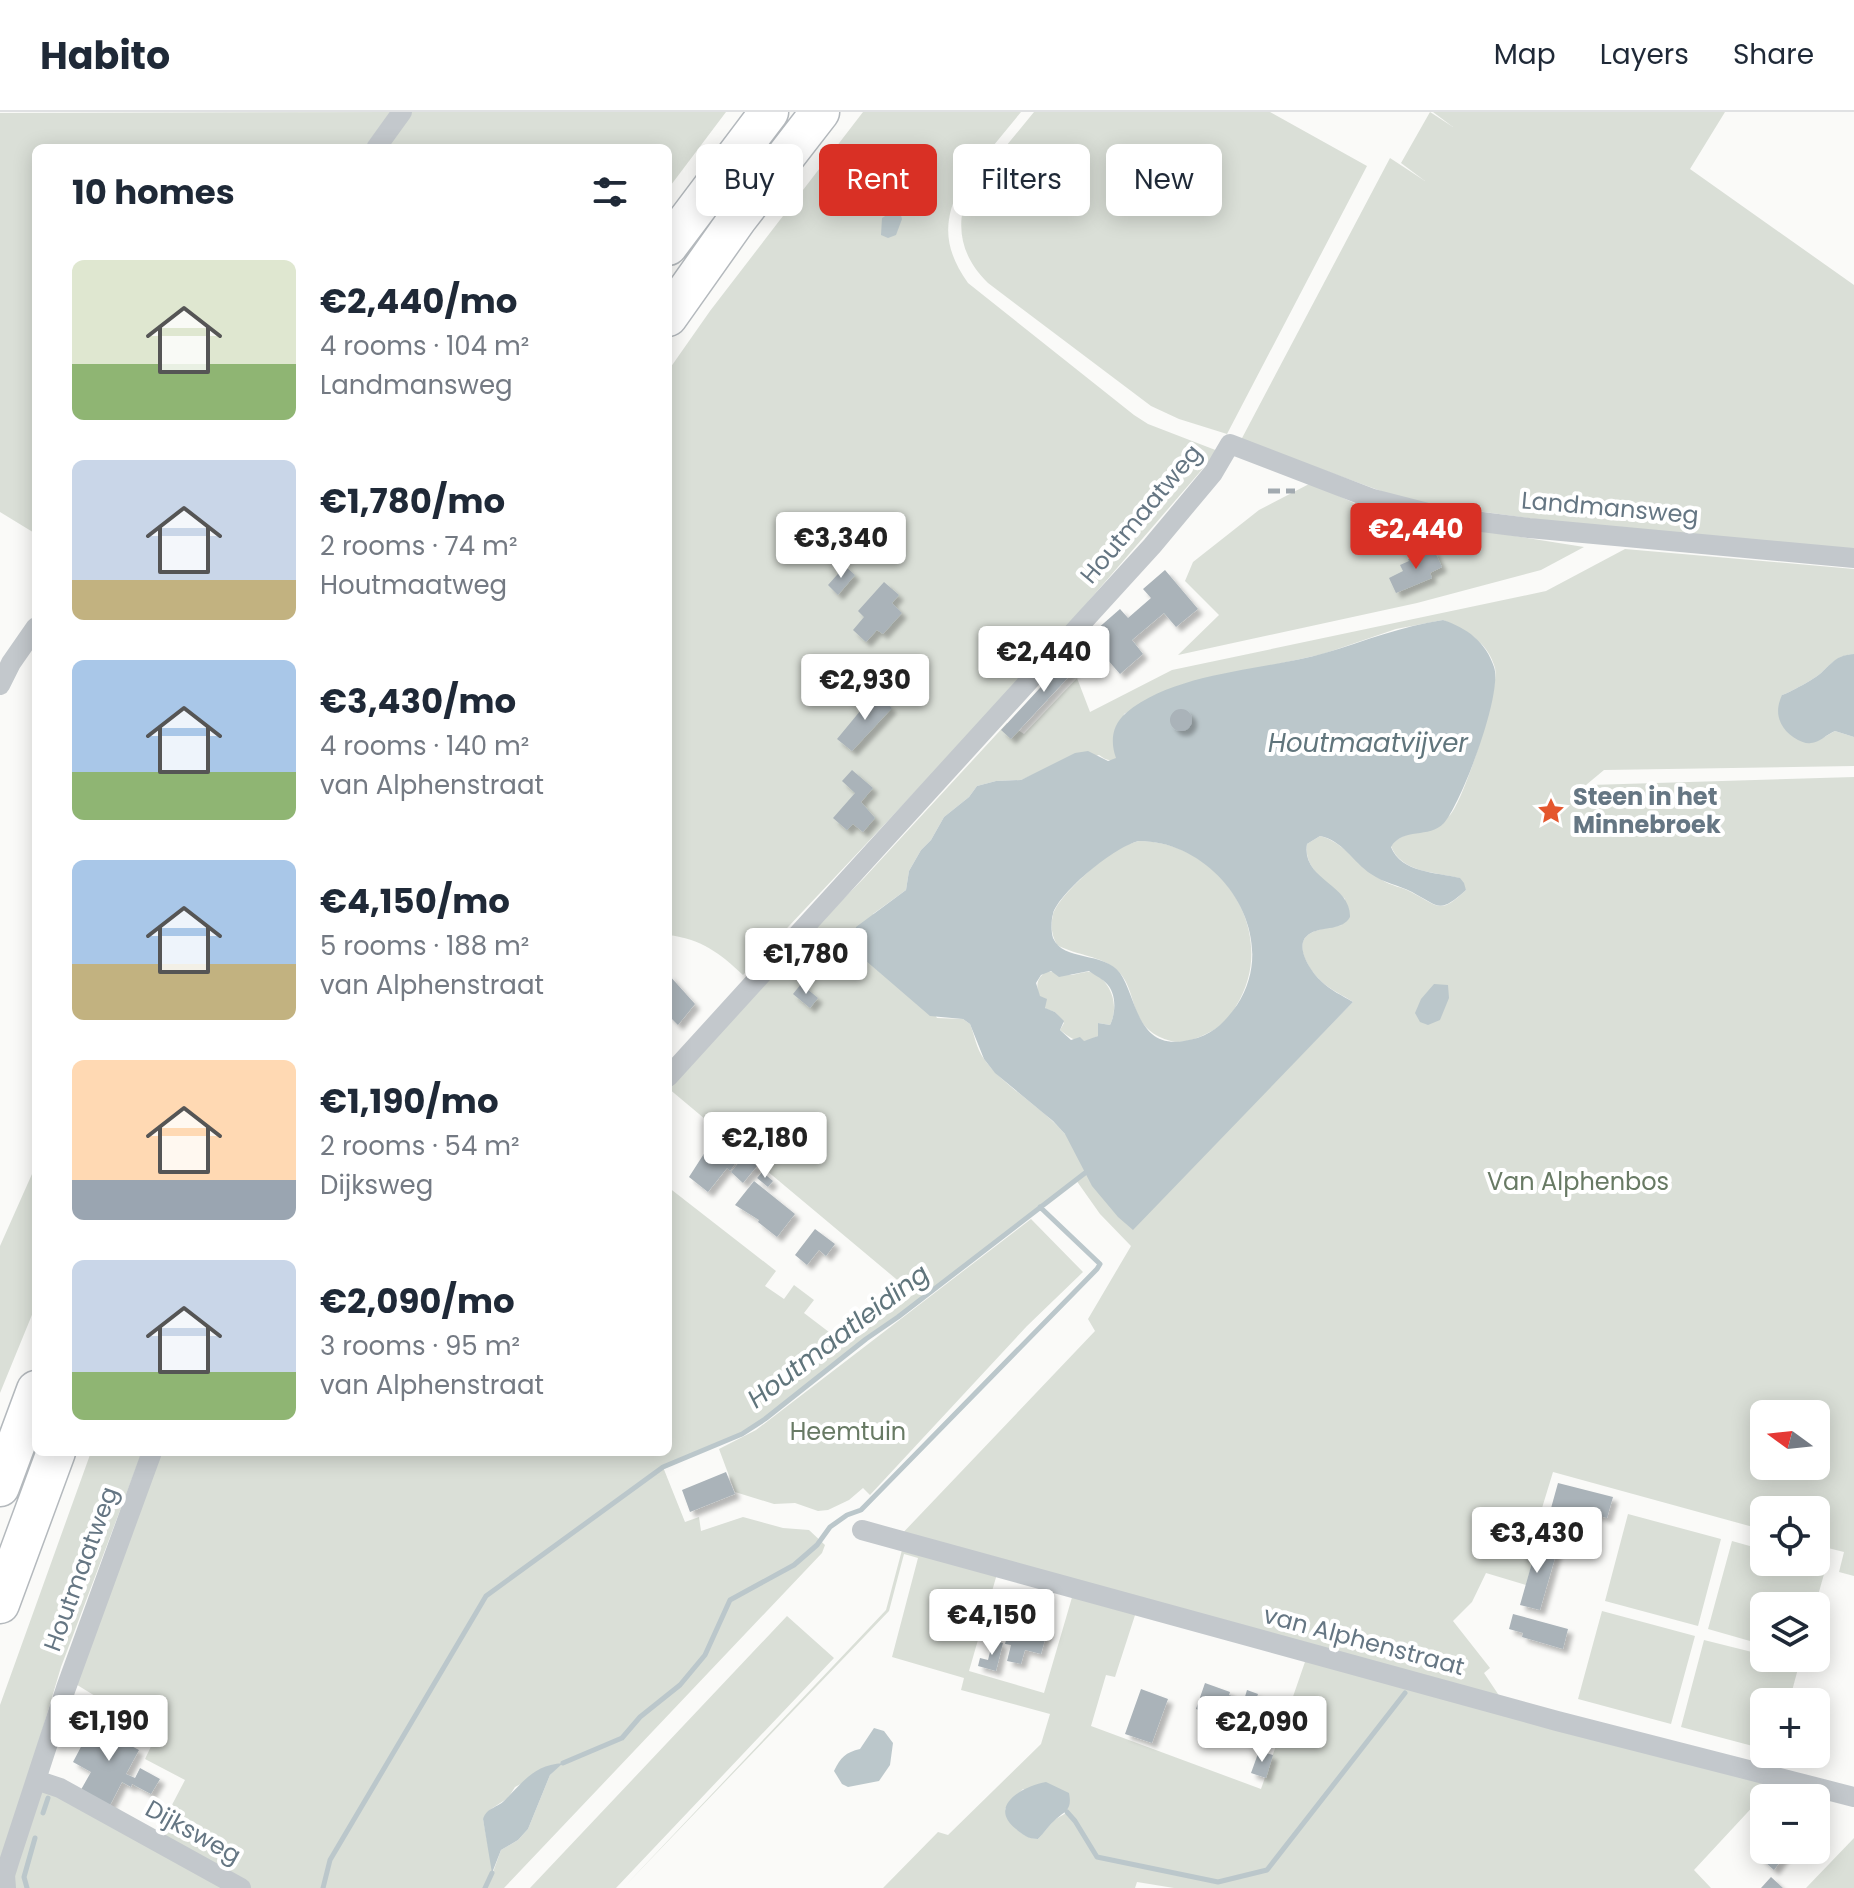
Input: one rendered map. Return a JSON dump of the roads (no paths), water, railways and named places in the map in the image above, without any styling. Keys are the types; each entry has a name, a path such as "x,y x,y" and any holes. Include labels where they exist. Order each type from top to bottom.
{"highway":[{"path":"672,241 769,112"},
{"path":"672,311 738,218 820,112"},
{"path":"0,1487 32,1401"},
{"path":"0,1604 55,1456"}],"street":[{"path":"379,144 402,112"},
{"name":"Landmansweg","path":"1230,444 1373,499 1443,517 1529,528 1854,558"},
{"name":"Houtmaatweg","path":"672,1073 1152,546 1213,473 1230,444"},
{"path":"0,685 32,633"},
{"name":"Houtmaatweg","path":"6,1888 5,1875 36,1780 98,1595 150,1456"},
{"name":"van Alphenstraat","path":"862,1530 1567,1723 1854,1797"},
{"name":"Dijksweg","path":"36,1780 60,1788 241,1888"}],"water":[{"path":"901,216 896,235 888,238 881,235 882,218"},
{"name":"Houtmaatvijver","path":"1443,620 1452,623 1481,643 1494,667 1493,699 1470,771 1444,823 1431,831 1402,837 1391,847 1396,856 1411,867 1460,878 1466,890 1450,903 1439,906 1376,877 1328,838 1320,836 1307,844 1311,866 1343,897 1350,917 1338,926 1316,931 1305,938 1305,957 1321,981 1353,1002 1133,1230 1092,1186 1065,1134 995,1073 984,1059 970,1024 963,1019 930,1016 865,960 853,939 856,927 906,890 909,871 921,850 931,840 944,817 969,797 977,786 1021,780 1075,753 1088,751 1108,761 1116,758 1114,734 1121,718 1147,699 1170,688 1221,674 1325,653","holes":["1139,841 1168,845 1194,857 1217,874 1235,897 1247,922 1252,950 1249,978 1237,1005 1215,1029 1193,1039 1168,1041 1157,1037 1141,1019 1126,983 1113,966 1065,950 1053,938 1053,914 1066,894 1104,860","1051,971 1059,977 1089,971 1109,986 1114,1003 1113,1015 1110,1025 1098,1023 1098,1036 1084,1041 1080,1037 1071,1040 1060,1030 1064,1021 1045,1008 1047,999 1040,996 1036,983 1041,975"]},
{"path":"1854,654 1854,737 1835,731 1817,742 1808,743 1792,736 1778,715 1782,695 1814,678 1839,658"},
{"path":"1434,984 1448,985 1449,998 1440,1020 1428,1025 1420,1022 1415,1013 1421,999"},
{"path":"874,1728 884,1731 893,1743 890,1765 879,1781 848,1787 842,1784 834,1771 836,1766 847,1754 860,1749"},
{"path":"563,1763 550,1775 528,1829 518,1840 501,1850 492,1873 483,1819 485,1815 537,1771"},
{"path":"1046,1782 1069,1793 1069,1806 1038,1839 1031,1838 1008,1821 1005,1813 1007,1805 1019,1793"}],"waterway":[{"name":"Houtmaatleiding","path":"323,1888 330,1860 486,1596 663,1467 742,1434 765,1419 1085,1173"},
{"path":"563,1763 622,1738 640,1717 680,1685 705,1655 730,1600 794,1565 817,1545 830,1527 861,1510 1097,1269 1100,1264 1040,1207"},
{"path":"1067,1812 1097,1857 1218,1882 1267,1870 1405,1693"},
{"path":"43,1813 48,1798"},
{"path":"27,1888 24,1877 35,1838"},
{"path":"485,1888 492,1873"}],"railway":[{"path":"1268,491 1295,491"}],"place":[{"name":"Steen in het Minnebroek","path":"1551,811"}],"park label":[{"name":"Van Alphenbos","path":"1578,1182"},
{"name":"Heemtuin","path":"848,1432"}]}
